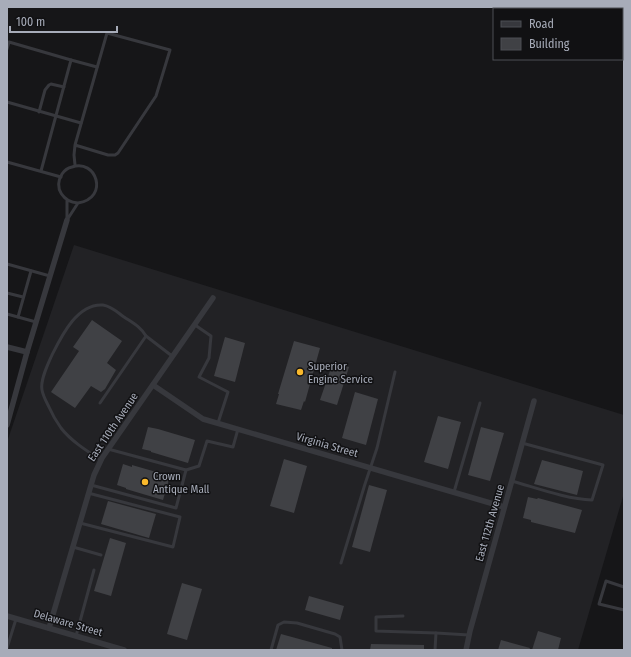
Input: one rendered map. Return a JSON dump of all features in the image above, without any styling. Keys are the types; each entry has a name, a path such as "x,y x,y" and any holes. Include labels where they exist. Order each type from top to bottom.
{"street":[{"path":"7,425 9,411 67,220"},
{"name":"East 110th Avenue","path":"49,628 88,493 101,460 213,298"},
{"path":"7,346 27,352"},
{"name":"Virginia Street","path":"152,385 203,419 504,507"},
{"name":"East 112th Avenue","path":"466,650 534,401"},
{"name":"Delaware Street","path":"7,616 124,650"}],"lane":[{"path":"75,145 108,155 115,155 118,153 156,96 170,50 107,33 75,145 75,165"},
{"path":"7,50 9,42 97,67"},
{"path":"41,171 71,60"},
{"path":"39,112 47,87 51,84 64,87"},
{"path":"7,102 81,123"},
{"path":"7,162 60,177"},
{"path":"75,165 88,168 93,172 97,183 94,195 90,200 72,203 62,195 59,183 60,177 64,171 75,165"},
{"path":"67,200 67,220"},
{"path":"67,220 78,203"},
{"path":"7,264 50,276"},
{"path":"18,317 31,271"},
{"path":"7,293 23,297"},
{"path":"101,460 71,438 61,428 41,389 45,370 62,334 73,319 84,310 103,305 110,307 142,329 146,336 173,356"},
{"path":"7,314 36,322"},
{"path":"195,325 211,336 209,358 199,377 228,392 218,423"},
{"path":"100,403 146,336"},
{"path":"341,563 377,448 395,372"},
{"path":"454,492 480,403"},
{"path":"108,449 186,470 199,466 207,441 233,446 238,429"},
{"path":"512,481 582,500 592,500 603,465 522,444"},
{"path":"91,485 176,508 186,470"},
{"path":"80,523 173,547 180,517 88,493"},
{"path":"143,507 145,500"},
{"path":"73,547 101,555"},
{"path":"76,636 94,570"},
{"path":"624,586 606,581 600,604 624,610"},
{"path":"403,616 376,617 376,631 469,635"},
{"path":"7,648 16,619"},
{"path":"271,650 278,625 284,622 297,623 335,634 340,637 342,650"},
{"path":"436,633 436,650"}],"shaded area":[{"path":"74,245 624,415 624,493 578,650 7,650 7,442"}],"building":[{"path":"92,320 122,341 107,363 116,370 105,389 101,392 91,386 75,408 51,392 79,351 73,347"},
{"path":"225,337 245,343 235,382 214,376"},
{"path":"294,341 320,348 305,402 304,401 301,410 276,404"},
{"path":"333,362 349,367 337,405 320,400"},
{"path":"355,392 378,399 366,445 342,438"},
{"path":"438,416 461,422 448,469 424,462"},
{"path":"148,427 195,440 188,463 142,449"},
{"path":"481,427 504,433 490,481 468,475"},
{"path":"284,459 307,466 294,513 270,506"},
{"path":"542,460 583,471 577,495 534,484"},
{"path":"123,464 132,467 132,465 170,476 163,500 117,485"},
{"path":"369,485 387,490 370,552 352,547"},
{"path":"528,497 538,498 582,510 575,533 531,522 531,520 523,518"},
{"path":"108,501 156,514 149,538 101,524"},
{"path":"110,538 126,543 111,596 94,591"},
{"path":"182,583 202,589 187,640 167,634"},
{"path":"309,596 344,606 340,620 305,610"},
{"path":"538,631 561,638 558,650 532,650"},
{"path":"281,634 332,648 332,650 276,650"},
{"path":"501,640 530,648 529,650 498,650"},
{"path":"371,644 424,645 424,650 370,650"}],"place":[{"name":"Superior Engine Service","path":"300,372"},
{"name":"Crown Antique Mall","path":"145,482"}]}
